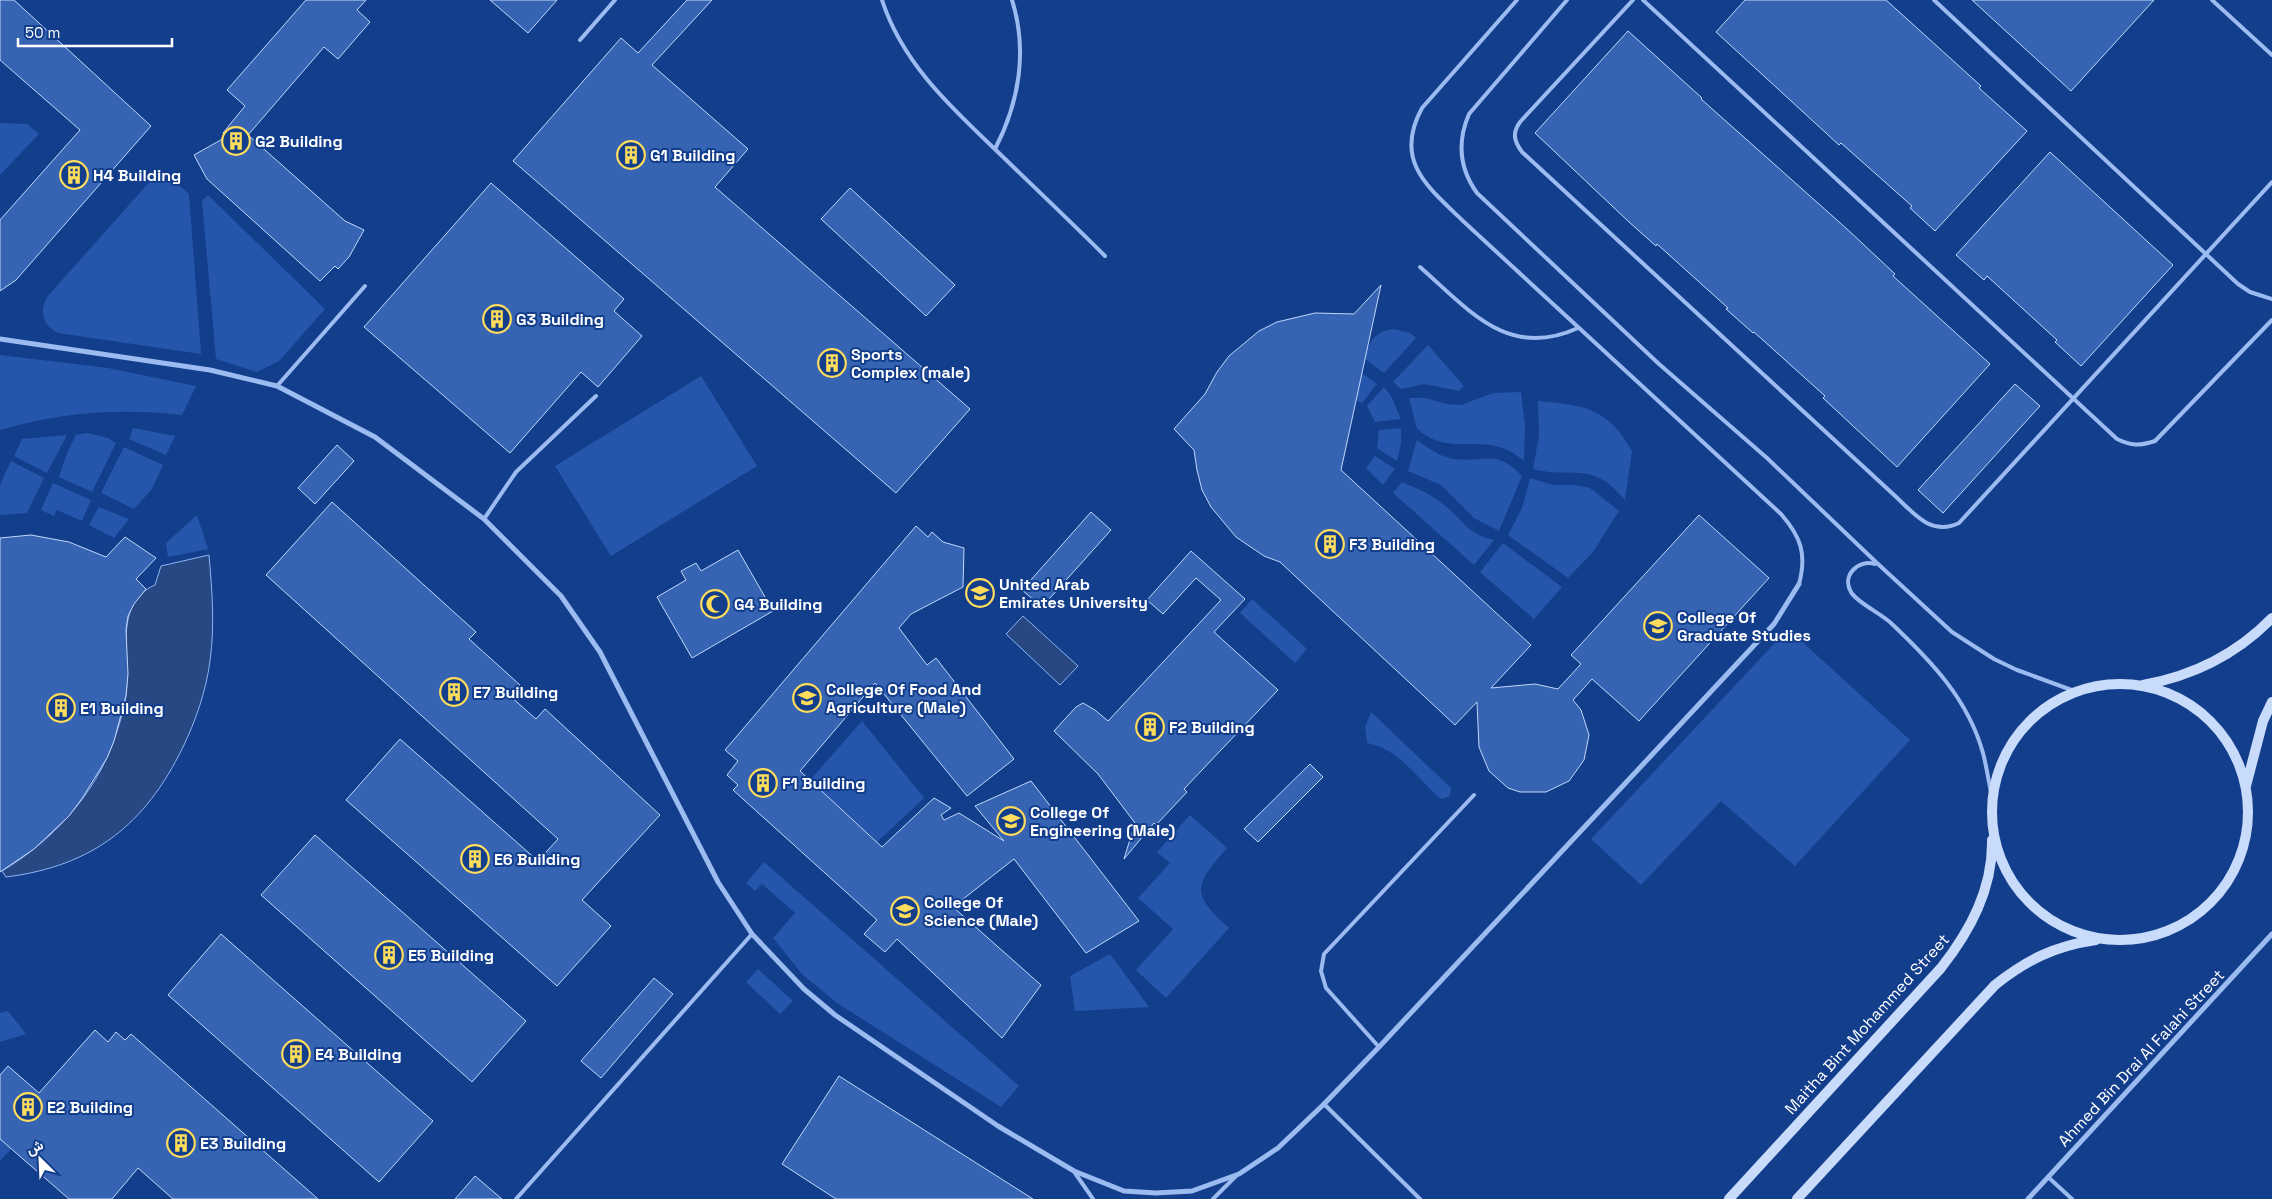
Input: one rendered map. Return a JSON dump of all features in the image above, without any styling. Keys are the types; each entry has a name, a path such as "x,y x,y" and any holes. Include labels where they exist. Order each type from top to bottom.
{"main road":[{"path":"2138,686 2171,680 2202,668 2232,652 2258,632 2272,618"},
{"path":"2118,684 2138,686 2160,691 2181,699 2200,712 2216,727 2230,745 2240,765 2246,786 2248,806 2244,846 2237,865 2214,899 2183,924 2164,932 2125,940 2105,939 2083,935 2062,926 2043,915 2026,900 2002,863 1995,841 1992,801 2003,761 2013,743 2041,712 2077,692 2118,684"},
{"path":"2246,786 2263,721 2272,702"},
{"name":"Maitha Bint Mohammed Street","path":"1729,1199 1941,968 1961,943 1977,914 1987,884 1992,852 1992,819"},
{"path":"1797,1199 1995,985 2019,966 2046,952 2075,943 2105,939"}],"street":[{"path":"0,339 210,370 277,386 375,437 484,518 561,596 600,652 718,882 752,934 804,989 835,1015 998,1126 1074,1171 1124,1191 1156,1193 1192,1191 1239,1174 1278,1148 1379,1047 1774,624 1799,584"},
{"name":"Ahmed Bin Drai Al Falahi Street","path":"2028,1199 2272,934"}],"lane":[{"path":"580,40 615,0"},
{"path":"882,0 896,34 926,80 944,101 1105,256"},
{"path":"995,150 1011,112 1020,72 1019,31 1012,0"},
{"path":"1517,0 1422,108 1412,132 1412,156 1416,170 1424,184 1781,514 1794,529 1801,547 1804,565 1799,584"},
{"path":"1567,0 1469,114 1462,134 1461,155 1471,184 1483,198 1659,364 1766,458 1942,623 1973,646 2017,670 2077,692"},
{"path":"1633,0 1520,122 1515,129 1514,138 1517,146 1893,494 1930,526 1950,527 1959,523 2272,182"},
{"path":"1643,0 2117,439 2129,445 2142,445 2155,441 2272,320"},
{"path":"1934,0 2250,292 2272,299"},
{"path":"2212,0 2272,55"},
{"path":"1420,267 1478,317 1506,334 1537,339 1551,338 1578,328"},
{"path":"277,386 365,286"},
{"path":"484,518 516,472 596,396"},
{"path":"1878,564 1869,562 1860,564 1853,569 1849,576 1848,585 1851,593 1895,626 1931,662 1957,695 1968,713 1983,753 1992,801"},
{"path":"1379,1047 1326,988 1321,971 1324,954 1474,795"},
{"path":"516,1199 752,934"},
{"path":"1324,1104 1420,1199"},
{"path":"1074,1171 1093,1199"},
{"path":"1213,1199 1239,1174"},
{"path":"2048,1177 2072,1199"}],"shaded area":[{"path":"0,123 27,124 39,134 0,175"},
{"path":"161,169 189,194 201,354 58,333 53,330 46,322 43,313 47,297"},
{"path":"208,195 325,309 279,361 257,372 216,359 202,201"},
{"path":"1394,329 1410,333 1416,338 1384,373 1365,359 1374,338 1382,332"},
{"path":"1428,345 1464,386 1459,391 1424,384 1401,389 1393,382"},
{"path":"0,355 108,368 196,386 182,415 136,412 90,413 45,419 0,430"},
{"path":"1362,373 1377,384 1362,403 1356,400"},
{"path":"701,376 757,466 611,556 555,466"},
{"path":"1384,387 1391,396 1401,419 1375,422 1367,406"},
{"path":"1521,392 1525,426 1524,461 1510,451 1496,446 1444,443 1431,438 1417,429 1409,398 1425,398 1447,404 1461,405 1493,393"},
{"path":"1538,401 1582,407 1604,417 1614,426 1632,451 1625,500 1613,487 1592,475 1547,472 1533,469 1539,435"},
{"path":"133,428 175,436 166,455 129,439"},
{"path":"1401,428 1401,444 1397,461 1377,448 1379,430"},
{"path":"87,433 108,438 116,443 92,492 59,477 67,453 76,435"},
{"path":"67,435 47,473 14,456 22,439"},
{"path":"1417,440 1434,452 1449,458 1465,460 1497,459 1513,467 1522,476 1499,531 1474,518 1441,485 1408,471"},
{"path":"124,447 163,465 152,489 134,509 101,493"},
{"path":"1375,456 1395,469 1383,485 1366,468"},
{"path":"11,461 44,478 27,513 0,515 0,485"},
{"path":"1530,478 1553,485 1574,485 1590,488 1619,511 1593,552 1568,578 1508,535 1522,508"},
{"path":"1402,482 1434,497 1471,530 1494,540 1474,565 1393,493"},
{"path":"53,483 91,500 82,521 57,510 54,516 41,510"},
{"path":"99,507 129,519 114,538 89,525"},
{"path":"197,515 208,549 168,557 166,543"},
{"path":"1503,543 1562,587 1534,619 1480,572"},
{"path":"209,555 213,621 212,648 208,672 200,705 192,726 168,775 152,799 133,820 113,837 90,852 65,863 6,877 2,871 38,846 69,815 83,798 106,760 118,729 125,701 127,681 126,634 128,618 133,605 142,593 155,585 161,566"},
{"path":"1252,599 1307,649 1295,663 1240,613"},
{"path":"1023,616 1078,666 1060,685 1006,634"},
{"path":"1788,629 1910,740 1795,866 1721,801 1641,885 1591,839"},
{"path":"1371,712 1451,788 1450,796 1442,799 1438,797 1397,757 1378,746 1367,743 1365,727"},
{"path":"862,721 924,798 877,842 870,835 864,842 859,825 810,780"},
{"path":"1190,815 1227,848 1208,872 1201,889 1208,906 1229,928 1166,998 1136,970 1173,929 1138,898 1170,863 1157,852"},
{"path":"764,862 1019,1086 1001,1107 837,1003 802,974 773,938 795,913 762,884 755,891 746,883"},
{"path":"1110,954 1149,1007 1075,1011 1070,976"},
{"path":"758,969 793,1001 780,1014 746,982"},
{"path":"8,1011 26,1034 0,1042 0,1013"},
{"path":"0,1139 11,1149 0,1161"}],"building":[{"name":"H4 Building","path":"0,0 14,0 151,126 16,280 0,291 0,220 80,130 0,60"},
{"name":"G2 Building","path":"306,0 366,0 357,10 370,22 338,59 324,47 248,135 345,221 364,230 349,257 338,269 335,266 320,281 207,179 194,155 226,137 223,133 245,106 227,90"},
{"path":"490,0 557,0 528,33"},
{"path":"687,0 712,0 652,65 748,149 715,187 970,409 896,493 513,161 621,38 638,53"},
{"path":"1745,0 1886,0 1981,86 1979,88 2027,131 1935,231 1910,208 1912,206 1841,143 1839,145 1716,32"},
{"path":"1972,0 2154,0 2071,91"},
{"path":"1628,31 1847,229 1895,274 1893,276 1990,364 1897,467 1823,398 1825,396 1726,309 1728,308 1657,244 1656,246 1629,222 1535,133"},
{"path":"2050,152 2173,265 2081,366 2055,342 2057,340 1987,276 1984,280 1956,255"},
{"name":"G3 Building","path":"491,183 624,299 614,311 642,336 598,387 581,372 510,453 364,327"},
{"path":"850,188 955,285 926,316 821,219"},
{"name":"F3 Building","path":"1381,285 1341,470 1531,645 1491,688 1535,684 1558,689 1581,664 1571,655 1699,515 1769,578 1639,721 1592,679 1573,700 1581,710 1589,735 1584,760 1569,781 1546,792 1520,792 1508,788 1489,771 1479,747 1477,702 1455,725 1280,562 1264,556 1236,537 1211,507 1202,490 1194,450 1174,429 1205,394 1217,372 1229,356 1259,331 1277,322 1315,313 1354,314"},
{"path":"2015,384 2040,406 1943,513 1918,490"},
{"path":"337,445 354,461 315,504 298,488"},
{"name":"E7 Building","path":"332,502 476,632 469,639 520,685 510,696 536,719 545,709 660,815 582,900 611,926 557,986 346,800 400,739 538,861 558,839 266,575"},
{"path":"1091,512 1111,530 1042,607 1022,590"},
{"name":"F1 Building","path":"916,526 928,537 932,532 943,542 964,548 963,587 911,614 899,628 927,665 936,658 1014,759 967,796 875,683 800,771 882,847 934,798 951,808 941,815 944,820 959,813 1004,841 975,806 1031,781 1139,921 1086,953 1014,859 953,907 1041,985 1002,1038 897,939 885,952 864,934 877,920 733,790 738,785 727,775 738,761 725,750"},
{"name":"E1 Building","path":"31,535 69,542 106,557 125,537 156,558 136,579 146,589 134,604 128,616 126,630 128,674 126,696 114,741 107,758 69,816 34,849 0,872 0,538"},
{"name":"G4 Building","path":"738,550 773,611 692,658 657,597 686,580 681,571 696,563 701,571"},
{"name":"F2 Building","path":"1191,551 1245,599 1214,632 1278,690 1184,789 1187,792 1156,825 1154,823 1124,859 1135,823 1098,774 1054,731 1076,707 1083,703 1108,721 1221,600 1196,578 1163,614 1147,600"},
{"path":"1310,764 1323,777 1258,842 1244,829"},
{"name":"E5 Building","path":"315,835 526,1021 472,1082 261,895"},
{"name":"E4 Building","path":"221,934 433,1121 379,1182 168,995"},
{"path":"654,978 673,994 601,1078 581,1061"},
{"name":"E3 Building","path":"95,1030 108,1042 116,1032 125,1040 131,1034 318,1199 173,1199 138,1168 112,1199 69,1199 0,1139 0,1075 8,1066 39,1093"},
{"path":"839,1076 1033,1199 836,1199 782,1164"},
{"path":"475,1176 502,1199 455,1199"}],"place":[{"name":"G2 Building","path":"236,141"},
{"name":"G1 Building","path":"631,155"},
{"name":"H4 Building","path":"74,175"},
{"name":"G3 Building","path":"497,319"},
{"name":"Sports Complex (male)","path":"832,363"},
{"name":"F3 Building","path":"1330,544"},
{"name":"United Arab Emirates University","path":"980,593"},
{"name":"G4 Building","path":"715,604"},
{"name":"College Of Graduate Studies","path":"1658,626"},
{"name":"E7 Building","path":"454,692"},
{"name":"College Of Food And Agriculture (Male)","path":"807,698"},
{"name":"E1 Building","path":"61,708"},
{"name":"F2 Building","path":"1150,727"},
{"name":"F1 Building","path":"763,783"},
{"name":"College Of Engineering (Male)","path":"1011,821"},
{"name":"E6 Building","path":"475,859"},
{"name":"College Of Science (Male)","path":"905,911"},
{"name":"E5 Building","path":"389,955"},
{"name":"E4 Building","path":"296,1054"},
{"name":"E2 Building","path":"28,1107"},
{"name":"E3 Building","path":"181,1143"}]}
